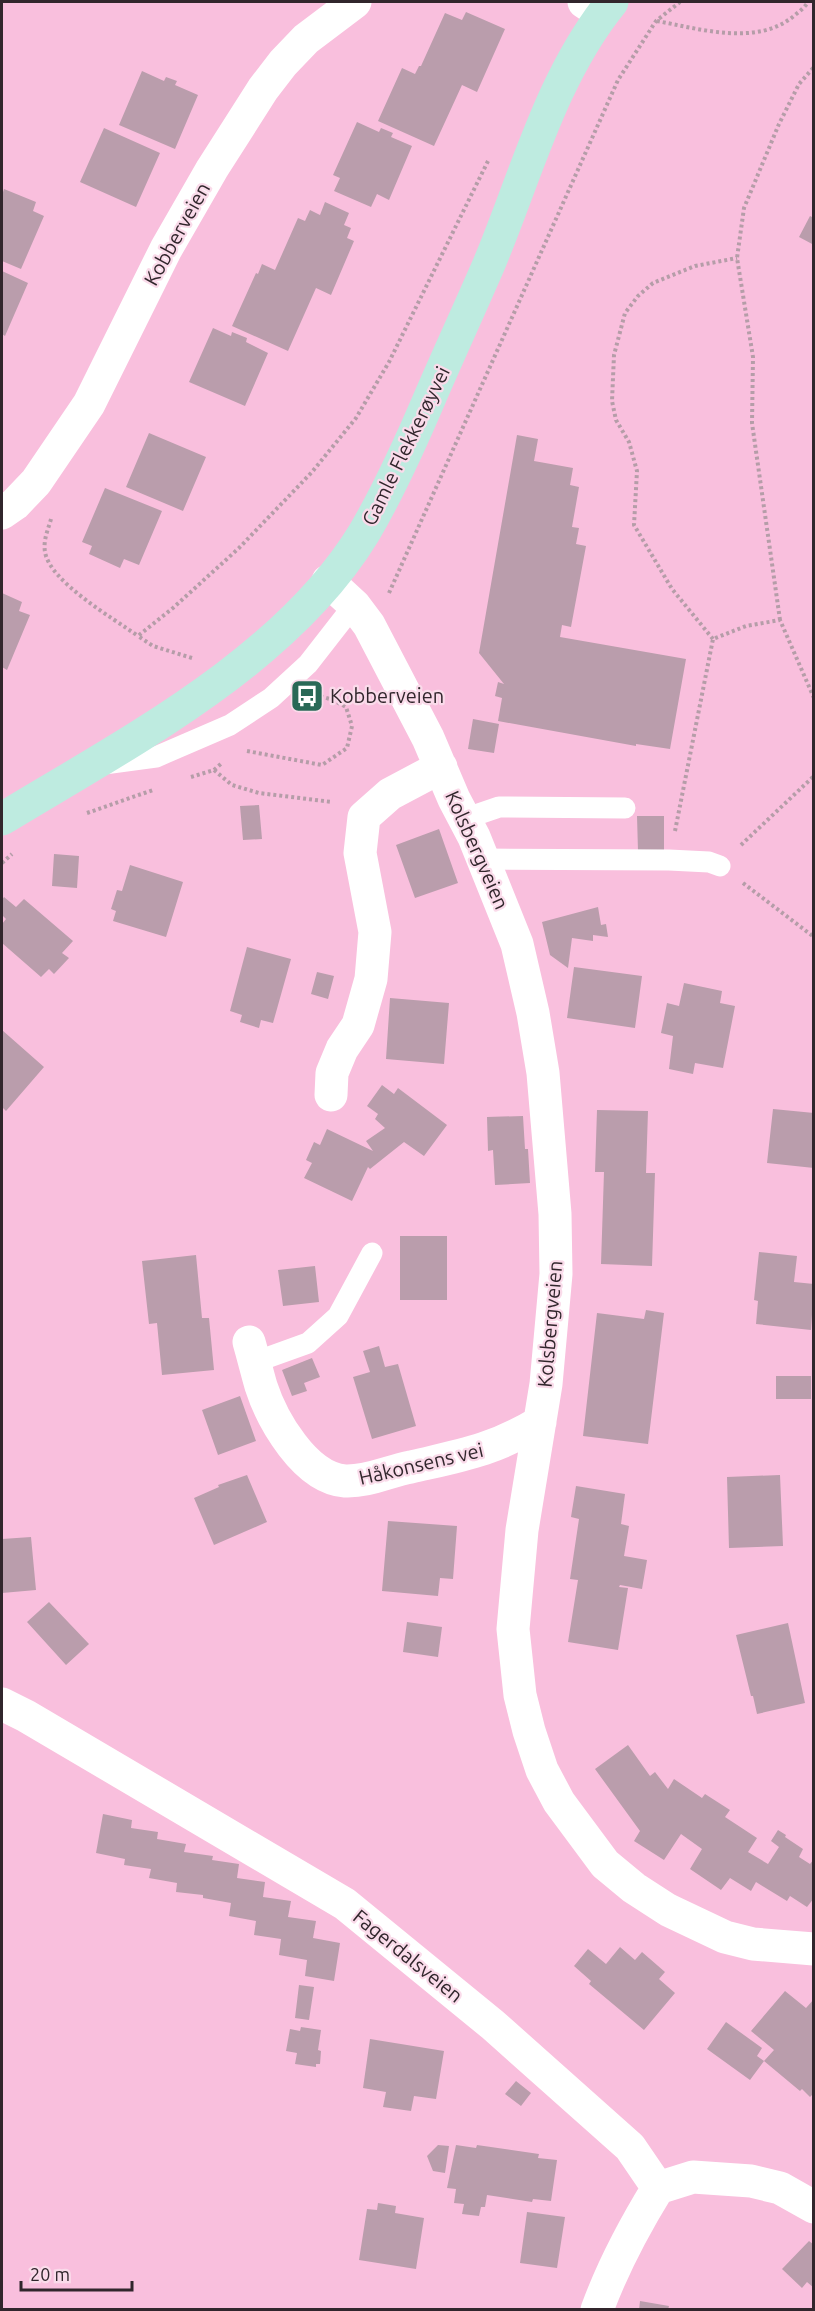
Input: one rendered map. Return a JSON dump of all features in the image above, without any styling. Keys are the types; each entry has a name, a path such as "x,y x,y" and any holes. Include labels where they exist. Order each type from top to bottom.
{"street":[{"name":"Kobberveien","path":"2,513 15,504 46,468 89,404 166,249 212,169 263,89 306,39 355,2"},
{"name":"Gamle Flekkerøyvei","path":"2,819 179,709 255,656 297,616 328,581 363,534 402,462 489,263 564,80 600,6"},
{"name":"Kolsbergveien","path":"328,581 354,605 369,625 393,667 441,767 483,859 517,944 533,1013 543,1073 555,1214 556,1274 540,1422 522,1530 513,1629 520,1695 528,1731 542,1770 559,1802 605,1864 634,1888 668,1910 725,1937 753,1944 813,1949"},
{"path":"331,1095 332,1073 342,1048 358,1025 371,979 375,932 360,853 364,817 390,794 441,767"},
{"name":"Håkonsens vei","path":"252,1352 262,1388 293,1448 317,1471 343,1481 372,1479 408,1467 480,1451 514,1437 540,1422"},
{"name":"Fagerdalsveien","path":"2,1704 345,1904 493,2025 630,2147 658,2188"},
{"path":"597,2310 612,2271 658,2188 693,2177 750,2181 780,2188 813,2207"}],"lane":[{"path":"89,766 156,757 230,725 271,698 308,664 354,605"},
{"path":"464,819 499,807 626,808"},
{"path":"483,859 669,860 710,862 720,866"},
{"name":"Håkonsens vei","path":"252,1352 308,1343 338,1316 372,1253"}],"path":[{"path":"386,600 618,80 656,21 680,2"},
{"path":"656,21 723,32 766,32 786,23 808,2"},
{"path":"813,67 800,84 779,124 744,208 737,258 753,357 752,423 780,620 813,698"},
{"path":"138,636 173,608 239,548 312,472 356,418 389,362 489,157"},
{"path":"713,639 672,590 634,525 637,471 629,442 616,420 612,401 614,355 625,312 638,296 653,284 695,266 737,258"},
{"path":"46,468 60,484 60,492 45,541 48,563 54,573 68,586 138,636 153,646 165,650"},
{"path":"713,639 746,627 780,620"},
{"path":"669,860 713,639"},
{"path":"239,749 322,765 348,748 352,726 346,707 333,700"},
{"path":"183,780 214,770 232,785 259,793 354,806 364,817"},
{"path":"813,776 720,866 813,937"},
{"path":"76,818 161,787"}],"shaded area":[{"path":"2,2 813,2 813,2309 2,2310"}],"building":[{"path":"466,12 505,29 477,92 462,85 434,146 378,121 402,68 415,74 421,66 445,13 462,20"},
{"path":"142,71 164,81 166,77 177,81 175,85 198,95 175,149 119,125"},
{"path":"357,122 379,132 381,128 393,133 391,137 412,146 389,200 377,194 371,207 334,191 340,178 333,175"},
{"path":"104,128 160,153 136,207 80,182"},
{"path":"4,189 36,202 33,211 44,216 21,269 2,261 2,195"},
{"path":"325,202 349,213 344,225 351,228 347,238 354,241 331,295 316,288 288,351 232,326 262,264 275,270 298,218 305,221 310,210 320,215"},
{"path":"810,216 814,218 814,245 799,237"},
{"path":"2,271 28,283 5,336 2,334"},
{"path":"213,328 231,336 232,332 247,338 246,342 268,353 245,406 189,382"},
{"path":"149,433 206,457 183,511 126,487"},
{"path":"517,435 538,439 534,461 573,468 570,485 579,487 572,527 579,528 576,544 586,546 571,627 562,625 560,637 686,659 670,749 636,744 636,746 498,721 502,698 495,696 498,682 504,684 479,653"},
{"path":"105,488 162,511 139,565 124,559 120,568 89,554 92,546 82,542"},
{"path":"2,593 22,602 19,611 30,615 7,670 2,667"},
{"path":"473,719 499,724 494,753 468,749"},
{"path":"259,805 262,839 243,840 240,806"},
{"path":"637,816 664,816 664,850 638,851"},
{"path":"439,829 458,883 415,898 396,845"},
{"path":"54,854 79,856 77,888 52,886"},
{"path":"130,865 183,882 166,937 113,921 116,911 111,909 117,890 122,891"},
{"path":"4,897 16,907 24,899 73,941 62,953 69,958 54,974 49,969 41,977 2,943 2,924 6,919 2,915"},
{"path":"598,907 601,925 606,924 608,937 593,935 593,941 572,938 568,968 550,955 542,922"},
{"path":"247,947 291,959 273,1023 261,1020 259,1028 240,1022 242,1015 230,1011"},
{"path":"574,967 642,976 635,1028 567,1018"},
{"path":"317,972 334,976 328,999 311,994"},
{"path":"684,983 722,991 720,1003 735,1006 723,1068 695,1063 693,1074 669,1069 673,1036 661,1033 667,1003 679,1006"},
{"path":"390,998 449,1003 444,1064 386,1059"},
{"path":"2,1030 44,1067 6,1111 2,1107"},
{"path":"382,1085 394,1094 398,1088 447,1125 424,1156 404,1142 370,1169 368,1167 352,1201 304,1178 312,1163 306,1160 314,1142 320,1145 327,1129 373,1151 366,1141 385,1128 375,1119 378,1114 367,1106"},
{"path":"773,1109 814,1113 814,1168 767,1163"},
{"path":"597,1110 648,1111 646,1173 655,1173 652,1266 601,1264 604,1172 595,1172"},
{"path":"523,1116 530,1183 495,1185 493,1150 488,1151 487,1117"},
{"path":"400,1236 447,1236 447,1300 400,1300"},
{"path":"759,1252 797,1256 794,1282 814,1284 811,1330 756,1324 758,1301 754,1300"},
{"path":"196,1255 202,1318 209,1318 214,1370 162,1375 157,1323 149,1324 142,1261"},
{"path":"315,1266 319,1302 283,1306 278,1270"},
{"path":"646,1310 664,1313 648,1444 583,1436 597,1313 644,1319"},
{"path":"379,1346 385,1367 398,1364 416,1426 372,1439 353,1377 370,1372 363,1351"},
{"path":"312,1358 320,1377 304,1383 307,1391 292,1396 282,1370"},
{"path":"776,1376 811,1376 811,1399 776,1399"},
{"path":"240,1396 256,1441 218,1455 202,1410"},
{"path":"247,1475 267,1522 214,1545 194,1498 219,1487 218,1485"},
{"path":"780,1475 783,1546 729,1548 727,1477"},
{"path":"576,1486 625,1494 621,1524 629,1526 624,1556 647,1560 642,1589 620,1585 619,1587 628,1588 618,1650 568,1642 578,1580 570,1579 579,1519 571,1517"},
{"path":"388,1521 457,1526 453,1579 440,1578 438,1596 382,1591"},
{"path":"31,1537 36,1590 2,1593 2,1539"},
{"path":"49,1602 89,1644 66,1665 27,1622"},
{"path":"407,1622 442,1627 438,1657 403,1652"},
{"path":"788,1623 805,1703 757,1714 736,1635"},
{"path":"628,1745 650,1776 655,1772 668,1789 674,1779 702,1798 705,1794 730,1810 725,1817 757,1838 748,1852 768,1864 779,1847 771,1841 778,1830 803,1849 799,1857 810,1864 814,1859 814,1898 807,1907 790,1896 787,1901 756,1882 751,1891 730,1878 721,1890 690,1869 702,1849 681,1834 664,1860 634,1841 640,1831 595,1769"},
{"path":"103,1814 132,1820 131,1828 158,1832 157,1839 186,1844 184,1852 213,1856 212,1860 239,1864 237,1878 265,1882 263,1897 291,1901 288,1917 316,1921 313,1938 340,1943 334,1981 305,1976 307,1960 279,1955 281,1939 254,1935 256,1921 229,1916 231,1903 203,1898 203,1895 176,1892 177,1883 149,1878 151,1869 124,1865 125,1859 96,1853"},
{"path":"620,1947 635,1960 642,1952 665,1972 659,1979 675,1993 644,2030 589,1984 591,1981 574,1966 588,1949 606,1964"},
{"path":"299,1985 314,1987 309,2020 295,2018"},
{"path":"785,1991 806,2008 814,1999 812,2077 814,2093 810,2097 764,2061 774,2050 751,2031"},
{"path":"726,2022 762,2048 757,2056 764,2061 750,2080 707,2049"},
{"path":"301,2027 321,2030 318,2050 321,2051 320,2064 316,2064 316,2067 295,2064 297,2053 286,2051 290,2029 300,2031"},
{"path":"370,2039 444,2051 436,2099 414,2096 411,2111 383,2107 386,2092 363,2088"},
{"path":"516,2081 531,2093 521,2106 505,2094"},
{"path":"438,2145 449,2146 445,2173 433,2171 427,2156"},
{"path":"456,2145 476,2148 477,2145 539,2154 538,2158 557,2160 551,2201 533,2199 532,2202 487,2195 485,2207 481,2207 479,2216 462,2214 464,2204 454,2203 456,2189 447,2188"},
{"path":"378,2203 396,2206 395,2213 424,2218 416,2269 359,2260 367,2209 377,2210"},
{"path":"527,2212 565,2217 557,2268 520,2263"},
{"path":"809,2241 814,2245 814,2288 807,2282 802,2288 782,2269"},
{"path":"640,2301 669,2306 668,2310 639,2310"}],"place":[{"name":"Kobberveien","path":"307,696"}]}
